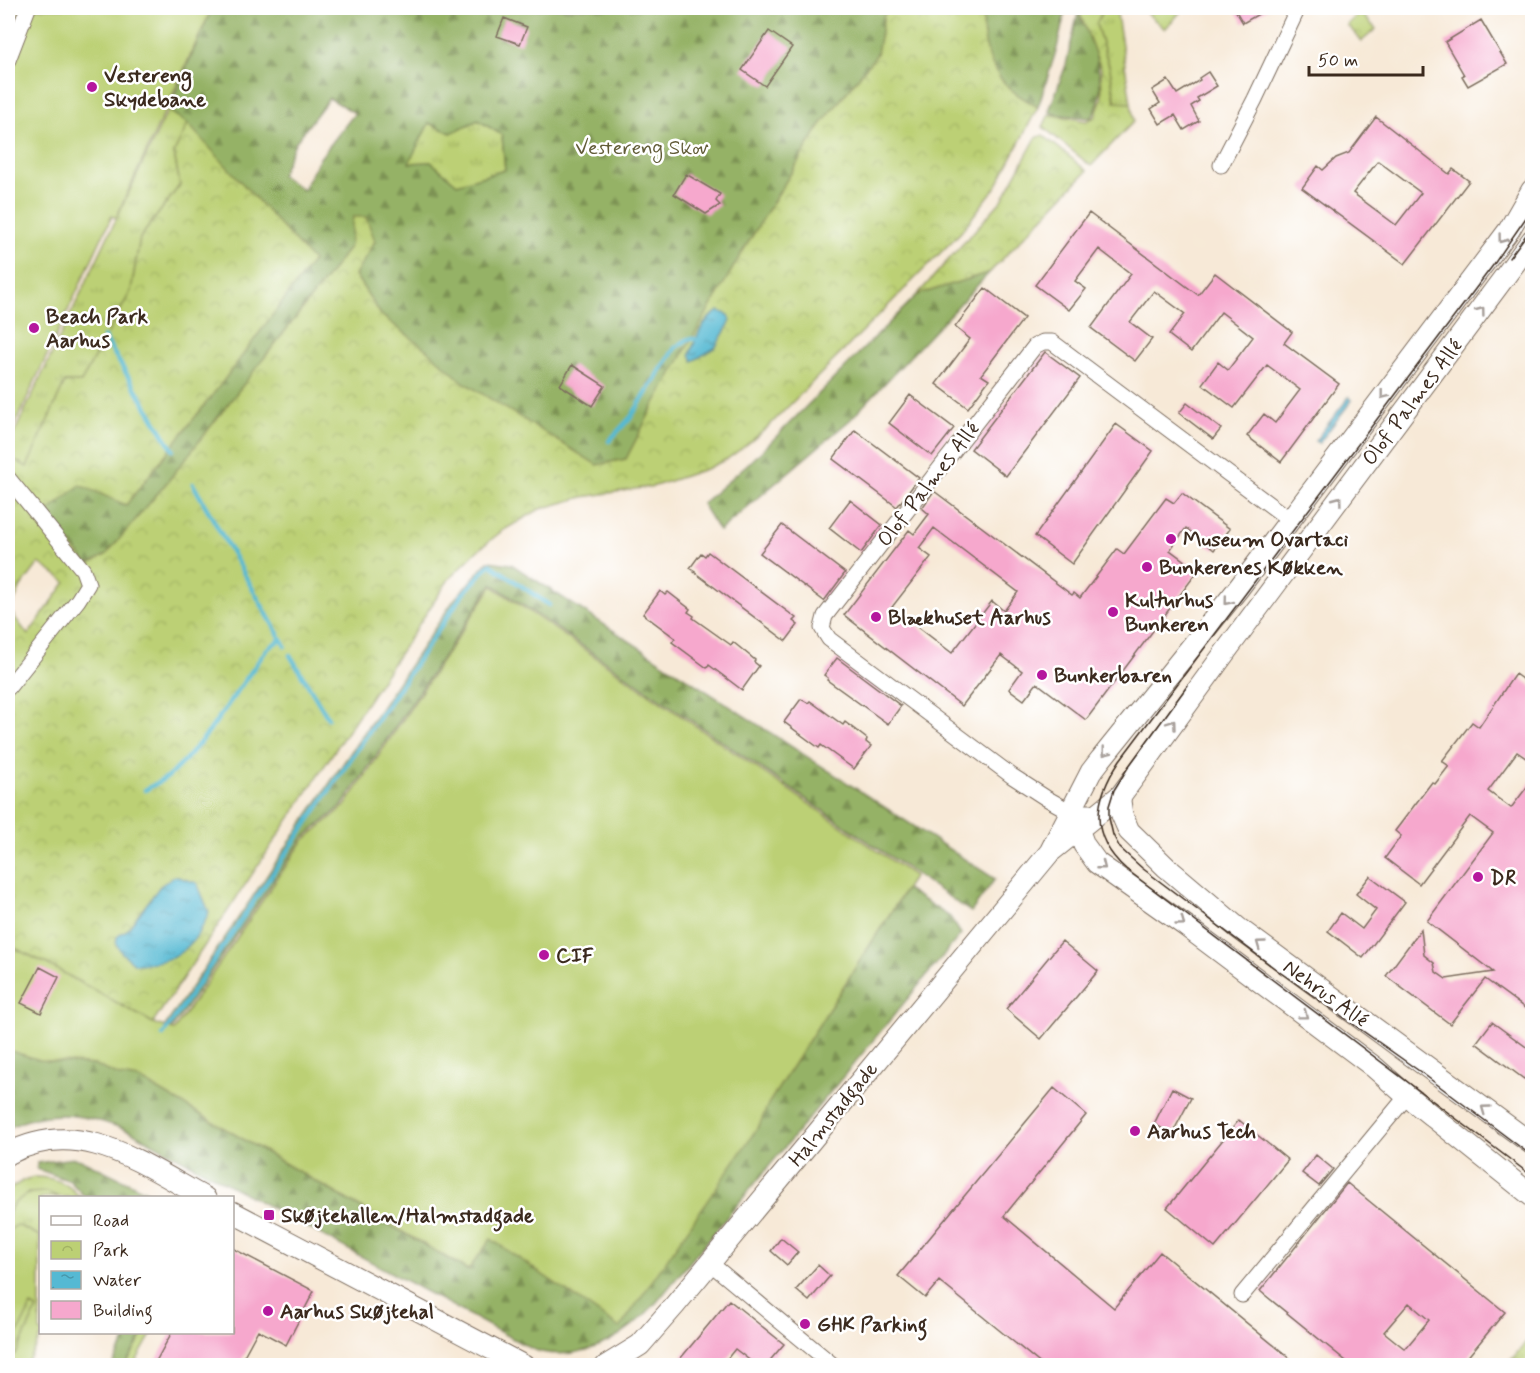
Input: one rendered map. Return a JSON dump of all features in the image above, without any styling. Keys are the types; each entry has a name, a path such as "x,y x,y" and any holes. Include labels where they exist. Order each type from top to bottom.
{"street":[{"path":"8,60 28,8"},
{"path":"1221,165 1298,8"},
{"name":"Olof Palmes Allé","path":"1290,520 1052,342 1043,342 1035,346 825,616 822,628 829,639 1075,821 1091,772 1238,589 1509,230 1533,190"},
{"name":"Olof Palmes Allé","path":"1121,795 1241,630 1533,240"},
{"path":"8,478 83,570 88,584 78,600 8,688"},
{"name":"Halmstadgade","path":"606,1365 640,1345 1075,821 1101,812 1121,795"},
{"name":"Nehrus Allé","path":"1121,795 1122,814 1129,831 1166,867 1238,928 1533,1144"},
{"name":"Nehrus Allé","path":"1075,821 1084,845 1097,862 1374,1067 1533,1196"},
{"path":"1242,1295 1407,1096"},
{"path":"8,1154 37,1141 50,1139 75,1139 100,1144 204,1196"},
{"path":"234,1213 524,1365"},
{"path":"710,1263 834,1365"}],"green space":[{"name":"Vestereng Skydebane","path":"21,8 212,8 116,218 112,216 8,439 8,161 11,144 8,132 8,42"},
{"name":"Vestereng Skov","path":"212,8 889,8 884,15 877,54 820,126 740,256 654,405 626,459 596,465 463,382 427,350 381,315 355,275 375,241 353,217 350,246 332,271 169,480 106,555 88,565 45,514 80,485 221,384 188,124 168,110","holes":["329,98 355,113 320,158 303,190 281,175 295,143","478,120 502,135 505,170 457,184 431,162 409,163 429,123 451,133"]},
{"path":"889,8 985,8 984,39 990,60 1000,78 1010,89 1038,107 997,185 961,232 767,428 727,459 706,469 655,486 583,497 540,509 502,531 477,551 449,579 153,1023 49,965 8,945 8,456 27,467 65,382 81,382 131,291 140,238 180,185 174,153 188,124 313,261 126,505 80,485 45,514 88,565 106,555 169,480 332,271 350,246 353,217 366,217 375,241 355,275 381,315 427,350 463,382 597,465 626,459 654,405 740,256 820,126 877,54 884,15","holes":["39,563 66,582 28,635 10,611 21,587"]},
{"path":"985,8 1066,8 1057,48 1038,107 1010,89 1000,78 990,60 984,39"},
{"path":"1078,8 1104,8 1096,24 1110,69 1115,102 1131,103 1134,121 1091,166 1043,127 1049,114 1086,121 1095,117 1102,98 1101,69"},
{"path":"1104,8 1116,8 1131,103 1116,103 1110,69 1096,24"},
{"path":"1141,8 1184,8 1165,29"},
{"path":"1360,12 1376,29 1362,41 1347,25"},
{"path":"1078,13 1094,50 1100,79 1097,106 1092,117 1087,118 1054,114 1049,111 1066,65"},
{"path":"168,110 188,124 174,153 180,185 140,238 131,291 81,382 65,382 27,468 8,456 8,446"},
{"path":"478,120 502,135 505,170 457,184 431,162 408,163 429,123 451,133"},
{"path":"1043,135 1087,171 990,272 917,295 1002,200 1036,138"},
{"path":"990,272 850,420 719,531 702,504 759,454 917,295"},
{"path":"488,561 511,564 995,879 971,912 492,584 342,806 302,839 172,1028 165,1026 454,600"},
{"name":"CIF","path":"492,586 914,876 768,1104 760,1124 620,1328 491,1239 468,1270 140,1079 120,1076 95,1065 40,1060 8,1050 8,945 49,965 153,1023 174,1030 303,841 345,806"},
{"path":"906,889 950,917 961,934 656,1303 619,1335 605,1343 575,1353 558,1354 531,1348 130,1131 84,1117 69,1115 39,1117 8,1128 8,1050 40,1060 95,1065 120,1076 140,1079 467,1270 490,1238 620,1328"},
{"path":"74,1158 154,1195 84,1196 70,1181 37,1169 37,1163"},
{"path":"34,1177 59,1181 79,1196 57,1196 47,1192 28,1193 12,1205 8,1215 8,1190"},
{"path":"47,1192 57,1196 39,1196 39,1236 17,1225 8,1231 10,1209 17,1200 29,1193"},
{"path":"17,1225 39,1236 39,1334 42,1334 26,1364 8,1365 8,1360 17,1352 37,1309 31,1306 19,1331 8,1330 8,1231"},
{"path":"31,1306 37,1309 17,1352 8,1360 8,1330 11,1332"},
{"path":"129,1334 143,1334 125,1365 112,1365"},
{"path":"143,1334 151,1334 134,1365 125,1366"},
{"path":"1532,1335 1532,1365 1507,1365"}],"water":[{"path":"719,311 729,315 731,321 715,348 693,361 690,354 700,330 708,319"},
{"path":"1349,397 1352,400 1319,443 1315,441"},
{"path":"175,876 197,883 209,912 197,935 182,952 161,961 135,964 122,953 116,944 117,937 128,929 160,886"}],"building":[{"path":"1234,8 1269,8 1243,23"},
{"path":"504,18 527,27 520,44 497,36"},
{"path":"1481,20 1507,64 1468,86 1445,42"},
{"path":"769,31 792,47 765,86 742,70"},
{"path":"1208,72 1217,86 1197,98 1199,101 1191,106 1199,121 1184,130 1175,115 1160,124 1151,109 1160,103 1152,90 1168,80 1177,94 1200,80 1199,78"},
{"path":"1376,117 1449,174 1453,169 1469,181 1405,264 1302,188 1318,166 1323,170 1336,158 1349,153","holes":["1378,161 1421,193 1396,225 1353,193"]},
{"path":"686,174 720,194 716,201 720,205 706,214 674,194"},
{"path":"1089,213 1198,295 1215,273 1292,332 1284,343 1339,384 1281,462 1247,436 1264,414 1275,423 1300,390 1267,365 1234,408 1202,384 1218,362 1228,370 1253,337 1221,312 1191,352 1169,335 1185,314 1154,291 1130,322 1152,339 1135,361 1091,328 1131,274 1099,249 1075,281 1086,289 1069,310 1035,285"},
{"path":"985,288 1024,318 981,375 989,380 968,408 936,384 970,339 955,327"},
{"path":"1045,352 1080,378 1006,476 971,449"},
{"path":"572,365 605,386 592,406 560,385"},
{"path":"910,395 954,428 932,456 889,423"},
{"path":"1187,403 1221,429 1213,439 1179,413"},
{"path":"1116,424 1153,451 1072,564 1035,536"},
{"path":"855,430 919,478 897,507 833,459"},
{"path":"934,491 1072,595 1074,593 1080,598 1117,549 1124,554 1166,498 1174,503 1182,493 1230,529 1214,550 1186,528 1170,550 1198,571 1086,720 1037,683 1024,700 1009,689 1022,671 1001,655 962,706 844,615 909,530 914,534 929,514 922,508","holes":["934,528 1018,592 1004,611 992,601 952,653 892,607 931,557 919,548"]},
{"path":"850,500 882,525 861,553 829,528"},
{"path":"782,525 845,573 824,601 760,553"},
{"path":"708,552 796,618 793,621 798,625 786,641 690,568 701,553 705,556"},
{"path":"660,591 665,595 668,592 690,609 688,612 694,616 693,618 731,645 733,642 755,660 754,662 759,666 742,690 709,665 707,668 672,642 675,638 643,614"},
{"path":"837,658 901,706 888,724 827,680 828,678 824,675"},
{"name":"DR","path":"1515,674 1533,687 1533,763 1517,752 1488,791 1511,808 1533,779 1533,1014 1485,979 1450,1024 1386,976 1421,929 1424,955 1434,963 1436,972 1446,979 1493,972 1427,921 1493,833 1470,816 1419,884 1385,858 1401,836 1395,831 1432,782 1435,784 1449,766 1442,761 1472,722 1479,727"},
{"path":"801,699 808,703 810,701 843,725 845,722 867,739 866,742 871,746 854,769 821,745 819,748 784,722"},
{"path":"1370,876 1405,902 1363,958 1328,931 1341,913 1362,929 1376,910 1356,894"},
{"path":"1062,941 1098,971 1041,1039 1006,1009"},
{"path":"40,967 59,977 41,1013 21,1003"},
{"path":"1492,1022 1533,1052 1533,1084 1476,1043"},
{"name":"Aarhus Tech","path":"1054,1088 1086,1115 1004,1216 1114,1308 1160,1252 1298,1365 1042,1365 939,1281 925,1298 898,1276"},
{"path":"1172,1088 1191,1098 1172,1134 1154,1124"},
{"path":"1239,1120 1288,1160 1215,1248 1167,1208"},
{"path":"1316,1155 1333,1169 1319,1186 1302,1173"},
{"path":"1347,1183 1505,1312 1461,1365 1351,1365 1260,1291","holes":["1409,1303 1429,1320 1405,1349 1384,1332"]},
{"path":"781,1238 798,1252 787,1265 771,1251"},
{"name":"Aarhus Skøjtehal","path":"234,1249 314,1291 286,1345 258,1330 239,1365 154,1365 171,1334 234,1334"},
{"path":"818,1265 830,1276 809,1301 796,1290"},
{"path":"729,1300 784,1344 766,1365 756,1365 735,1349 722,1365 675,1365"}],"waterway":[{"path":"104,337 173,450"},
{"path":"609,441 631,417 675,348 688,339 695,339"},
{"path":"193,484 285,646"},
{"path":"163,1035 462,595 490,564 549,605"},
{"path":"145,790 169,776 185,760 208,733 267,649 281,639"},
{"path":"290,655 328,718"}],"tram line":[{"path":"1532,209 1494,264 1120,760 1105,789 1100,803 1099,816 1105,843 1126,869 1532,1176"},
{"path":"1509,258 1532,227"},
{"path":"1188,685 1114,790 1109,806 1109,818 1113,835 1120,848 1142,868 1281,973 1422,1073 1532,1156"}],"place":[{"name":"Vestereng Skydebane","path":"92,87"},
{"name":"Beach Park Aarhus","path":"34,328"},
{"name":"Museum Ovartaci","path":"1171,539"},
{"name":"Bunkerenes Køkken","path":"1147,567"},
{"name":"Kulturhus Bunkeren","path":"1113,612"},
{"name":"Blækhuset Aarhus","path":"876,617"},
{"name":"Bunkerbaren","path":"1042,675"},
{"name":"DR","path":"1478,877"},
{"name":"CIF","path":"544,955"},
{"name":"Aarhus Tech","path":"1135,1131"},
{"name":"Skøjtehallen/Halmstadgade","path":"269,1215"},
{"name":"Aarhus Skøjtehal","path":"268,1311"},
{"name":"GHK Parking","path":"805,1324"}]}
